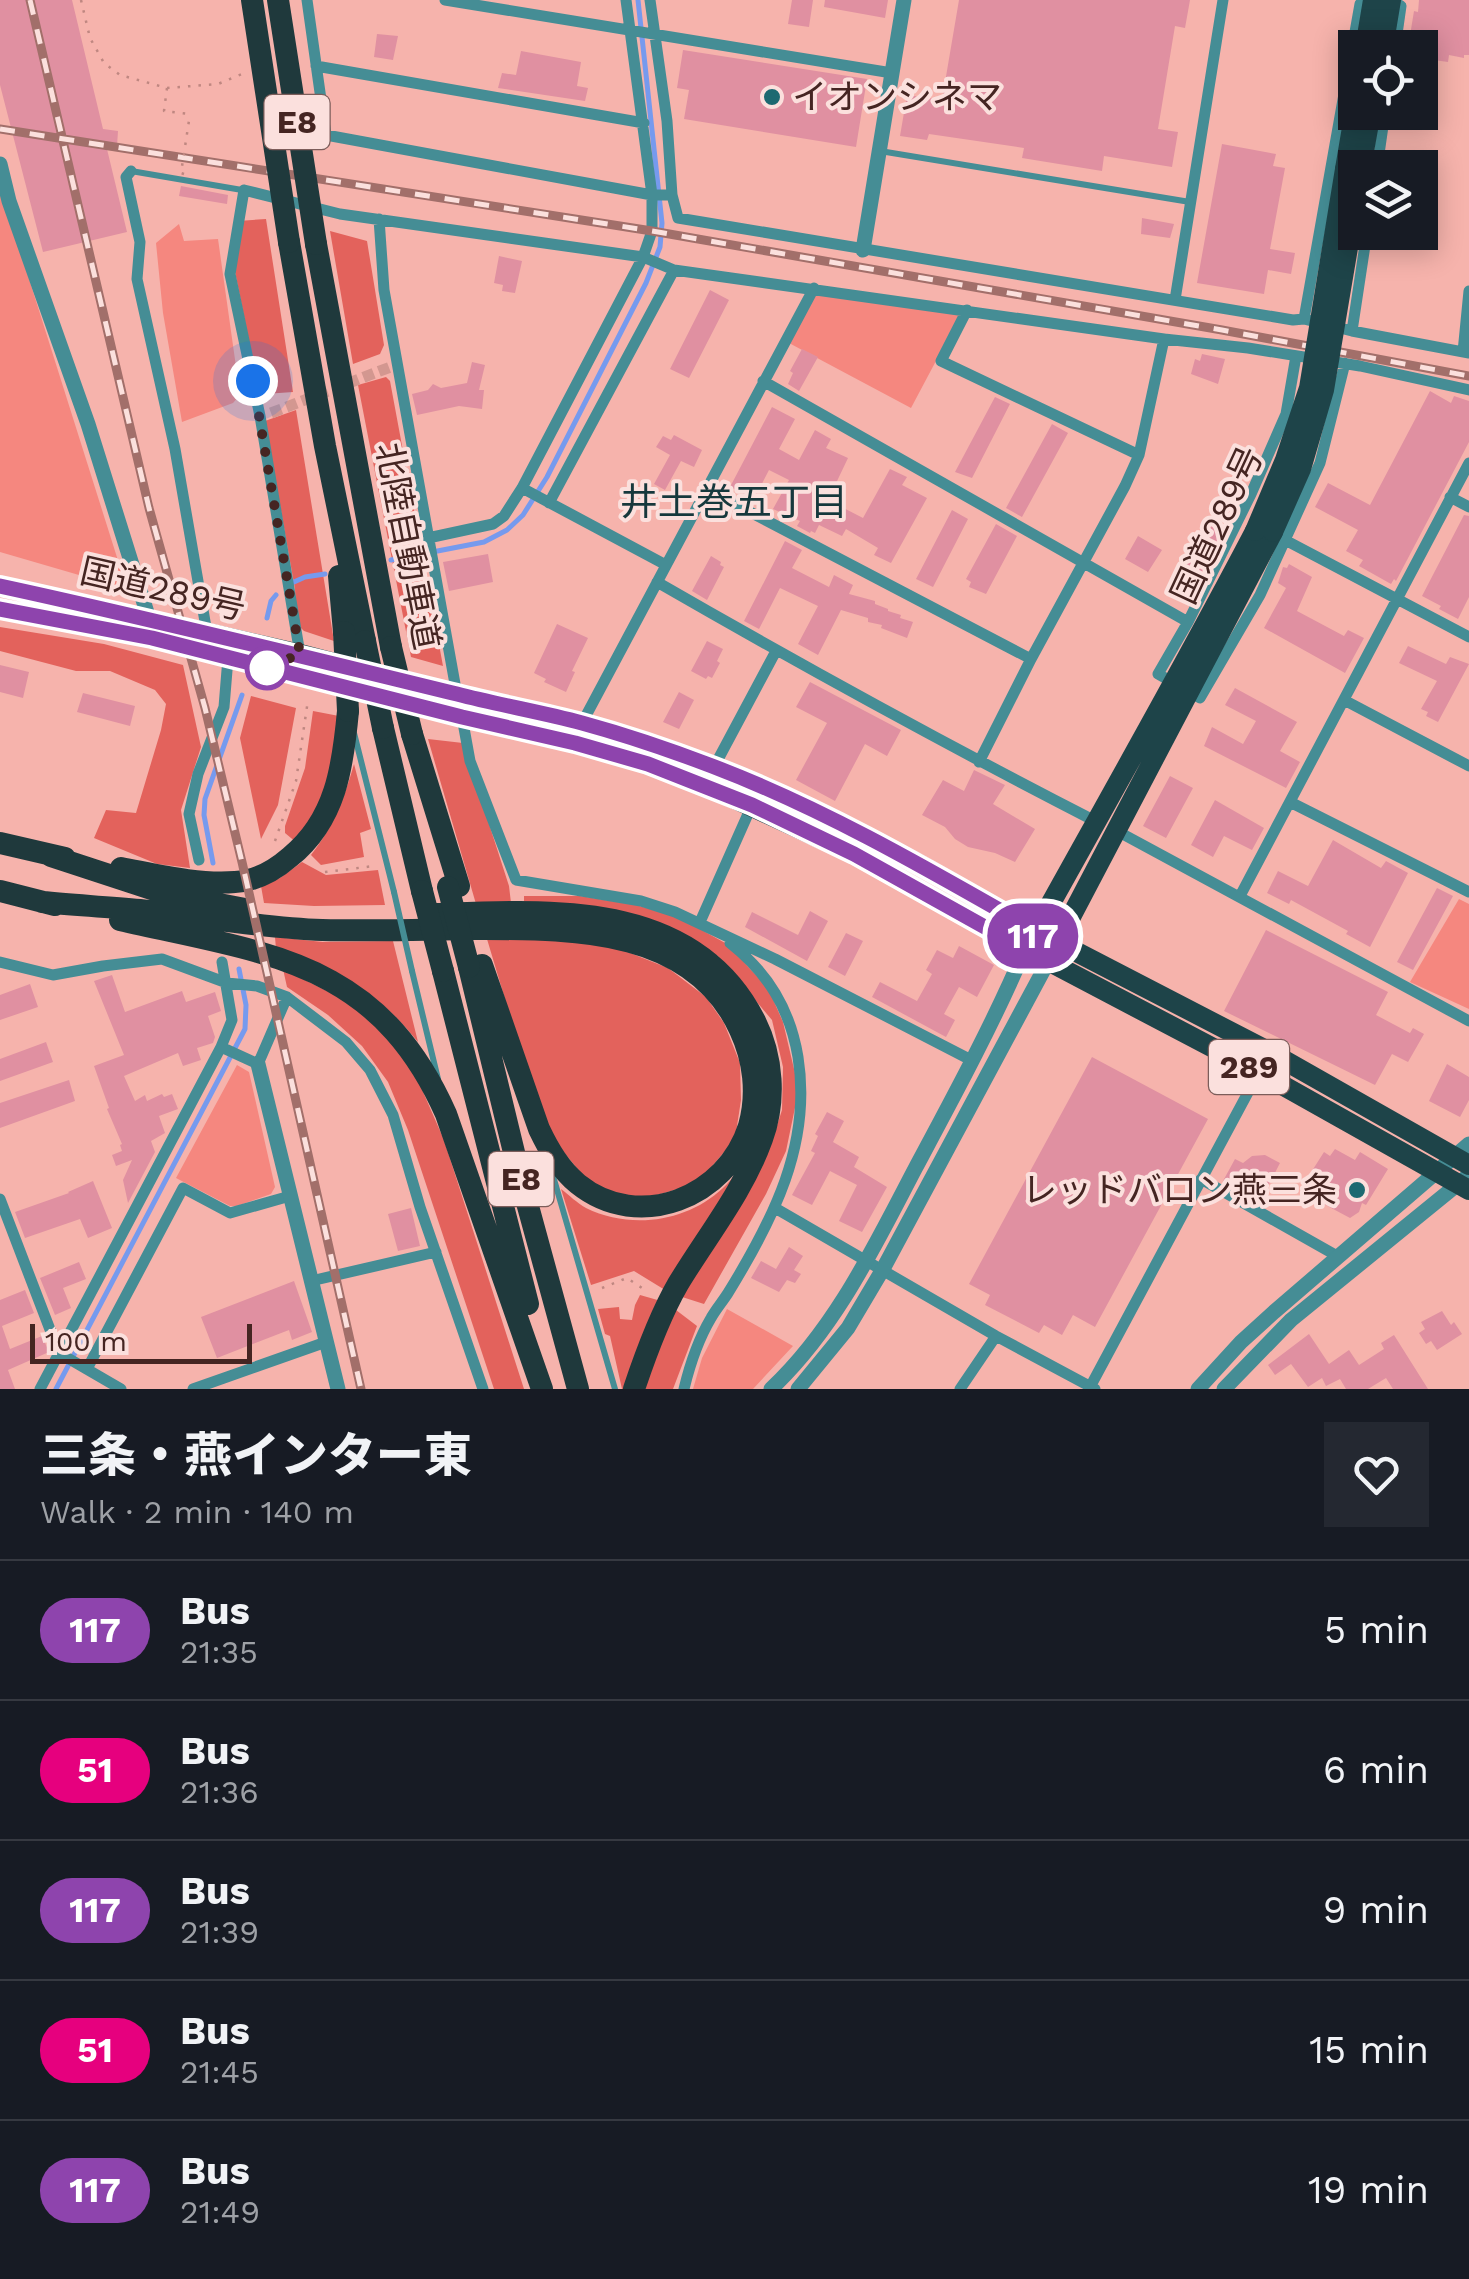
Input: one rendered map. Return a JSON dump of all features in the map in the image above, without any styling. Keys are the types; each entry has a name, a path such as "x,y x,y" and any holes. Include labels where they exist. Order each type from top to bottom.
{"highway":[{"name":"北陸自動車道","path":"252,0 354,636 384,728 494,1179 551,1389"},
{"name":"北陸自動車道","path":"278,0 316,244 392,646 475,966"},
{"path":"1367,30 1370,0"},
{"path":"1386,30 1392,0"},
{"name":"国道289号","path":"1271,534 1286,460 1308,388 1338,241"},
{"name":"国道289号","path":"1030,940 1095,821 1182,688 1271,534 1301,470 1324,390 1348,250"},
{"name":"国道289号","path":"0,586 300,654 457,694 578,733 714,767 880,844 1030,940"},
{"name":"国道289号","path":"0,609 152,638 462,717 578,733 752,805 1268,1052 1461,1169"},
{"path":"0,843 52,856 216,883 241,882 280,865 314,834 336,790 344,760 354,636"},
{"name":"国道289号","path":"1053,951 1116,831 1182,688"},
{"path":"52,856 151,890 236,909 317,915 514,911 596,916 662,934 715,966 748,1006 759,1030 771,1081 770,1108 754,1160 677,1286 658,1323 634,1389"},
{"path":"0,891 289,960 318,973 371,1007 396,1031 432,1082 542,1389"},
{"path":"42,902 319,930 522,929 571,931 634,942 684,965 704,980 734,1017 743,1037 752,1070 753,1103 750,1124 731,1162 704,1188 665,1205 621,1205 580,1186 564,1171 539,1129 475,966"},
{"name":"国道289号","path":"1053,951 1258,1072 1461,1169"},
{"name":"E8","path":"475,966 520,1178 578,1389"}],"street":[{"path":"306,0 326,135 652,195 672,195"},
{"path":"444,0 892,74"},
{"path":"626,0 642,31 667,120 672,195 678,218 1304,319 1466,352 1469,291"},
{"path":"429,543 493,524 526,490 647,258 652,195 644,122 642,31 650,0"},
{"path":"863,250 904,0"},
{"path":"1174,300 1223,0"},
{"path":"1304,319 1360,4 1370,0"},
{"path":"1392,0 1402,6 1398,30"},
{"path":"316,66 644,122"},
{"path":"0,164 8,200 88,424 149,619"},
{"path":"131,171 126,177 140,242 136,280 175,449 207,633"},
{"path":"300,654 266,415 230,274 244,190 340,214 647,258 671,269 1296,356 1469,390"},
{"path":"379,220 395,365 457,694"},
{"path":"1352,331 1364,250"},
{"path":"546,502 671,269"},
{"path":"578,733 814,288"},
{"path":"967,310 941,361 1138,455"},
{"path":"979,762 1125,486 1138,455 1164,339"},
{"path":"1296,356 1286,414 1188,622 1158,674 1200,698 1260,596 1271,534 1320,463 1345,364"},
{"path":"763,380 1188,622"},
{"path":"1240,896 1469,463"},
{"path":"706,489 1032,659"},
{"path":"526,490 666,565"},
{"path":"1450,497 1469,507"},
{"path":"1271,534 1469,637"},
{"path":"657,582 979,762 1095,821"},
{"path":"714,767 776,651"},
{"path":"198,860 189,814 198,774 224,707 228,658"},
{"path":"1344,700 1469,766"},
{"path":"462,717 470,761 516,880 640,900 705,925 972,1061"},
{"path":"1290,802 1469,892"},
{"path":"705,925 752,805"},
{"path":"1116,831 1469,1021"},
{"path":"684,1389 692,1359 711,1317 776,1208 796,1146 803,1086 795,1040 777,992 759,968 705,925"},
{"path":"771,1389 790,1371 830,1318 868,1260 1030,940"},
{"path":"798,1389 848,1328 883,1269 1053,951"},
{"path":"0,962 53,975 162,959 229,983 256,986 287,997 346,1042 370,1070 393,1115 482,1389"},
{"path":"73,1361 224,1048 232,1020 229,983 222,962"},
{"path":"287,997 251,1061 290,1196 338,1389"},
{"path":"224,1048 251,1061"},
{"path":"776,1208 1092,1388 1258,1072"},
{"path":"1198,1389 1241,1342 1339,1257 1461,1169"},
{"path":"1224,1389 1291,1320 1461,1169"},
{"path":"1201,1180 1339,1257"},
{"path":"40,1389 73,1361 183,1188 230,1213 290,1196"},
{"path":"0,1200 73,1361 121,1389"},
{"path":"311,1282 436,1252"},
{"path":"960,1389 996,1336"},
{"path":"193,1389 326,1342"}],"lane":[{"path":"878,151 1190,202"},
{"path":"131,171 244,190"},
{"path":"348,712 446,1114"},
{"path":"539,1129 615,1389"}],"path":[{"path":"81,0 90,38 104,63 120,75 167,88 218,84 250,70"},
{"path":"167,88 164,111 190,114 181,173 184,174"},
{"path":"275,841 296,782 308,700"},
{"path":"325,872 376,866"},
{"path":"602,1288 627,1278 644,1290"}],"shaded area":[{"path":"0,187 127,589 0,552"},
{"path":"266,219 293,392 265,394 258,385 235,272 238,221"},
{"path":"179,224 184,241 218,239 240,395 233,403 182,422 163,313 156,243"},
{"path":"330,231 367,241 384,345 380,354 353,364"},
{"path":"816,292 963,310 911,408 789,343"},
{"path":"386,377 390,381 443,666 411,657 358,385"},
{"path":"296,410 334,641 304,631 297,624 295,589 265,421"},
{"path":"0,627 104,644 183,665 201,747 181,810 190,868 157,864 94,838 106,810 136,813 166,704 155,690 110,671 76,671 0,651"},
{"path":"251,696 296,708 278,805 261,839 240,738"},
{"path":"313,711 339,716 325,796 297,843 285,833 285,826 305,768"},
{"path":"428,739 463,743 511,903 476,904"},
{"path":"354,764 371,829 360,833 364,857 321,865 311,855 337,812"},
{"path":"302,862 326,875 378,870 385,905 264,903 261,886"},
{"path":"524,896 580,896 678,917 727,944 768,988 783,1022 798,1086 786,1151 704,1304 679,1296 770,1147 782,1110 783,1067 772,1020 718,956 674,933 524,901"},
{"path":"1459,899 1469,904 1469,1009 1410,982"},
{"path":"275,937 323,942 393,941 418,1042 371,995 337,974 276,949"},
{"path":"487,939 571,940 615,947 668,968 706,997 724,1023 740,1063 741,1100 735,1139 698,1183 640,1200 611,1193 586,1179 552,1138"},
{"path":"283,969 343,999 383,1031 417,1078 444,1140 524,1389 494,1389 408,1130 388,1082 362,1046 328,1015 287,987"},
{"path":"237,1065 249,1072 275,1187 271,1194 230,1206 176,1178"},
{"path":"747,1157 665,1290 634,1271 591,1285 561,1189 603,1215 658,1219 709,1200 730,1181"},
{"path":"640,1295 661,1301 626,1389 622,1389 610,1336 605,1334 598,1309 619,1307 620,1319 632,1320"},
{"path":"727,1309 793,1346 753,1389 693,1389 702,1358"},
{"path":"676,1310 697,1326 673,1389 645,1389 657,1348"}],"building":[{"path":"0,0 72,0 103,129 118,131 117,146 106,145 127,232 43,252 0,85"},
{"path":"792,0 813,0 809,27 788,24"},
{"path":"825,0 888,0 885,18 824,7"},
{"path":"959,0 1190,0 1185,28 1175,26 1158,129 1178,132 1172,167 1104,156 1102,171 1022,158 1024,148 929,134 927,140 900,136 907,95 942,100"},
{"path":"1419,0 1469,0 1469,55 1449,55 1448,62 1438,61 1438,30 1411,30 1414,11 1418,12"},
{"path":"377,34 398,36 393,60 374,57"},
{"path":"683,50 867,79 856,147 684,119 689,90 677,88"},
{"path":"521,51 581,62 577,86 588,88 585,101 498,88 502,73 516,75"},
{"path":"1222,144 1276,154 1273,166 1285,168 1270,249 1295,253 1291,274 1268,270 1264,294 1197,283"},
{"path":"181,186 228,195 227,204 179,196"},
{"path":"1142,218 1174,224 1170,238 1141,234"},
{"path":"499,256 522,261 515,293 502,291 503,285 494,283"},
{"path":"710,290 729,300 689,378 670,369"},
{"path":"802,349 818,357 799,391 788,384"},
{"path":"1202,354 1225,359 1218,384 1191,374 1195,359 1200,361"},
{"path":"472,362 485,365 479,390 484,390 482,409 459,406 417,415 412,394 428,390 433,384 441,388 467,383"},
{"path":"1430,391 1451,403 1454,396 1469,401 1469,442 1391,584 1359,566 1363,560 1346,551 1358,530 1315,507 1328,483 1370,505"},
{"path":"995,397 1010,404 972,478 955,472"},
{"path":"772,407 795,419 779,449 799,460 815,430 831,439 826,448 848,458 828,500 863,518 890,469 907,477 902,485 927,498 891,563 874,555 878,548 846,529 842,536 819,525 815,533 810,533 797,526 800,521 773,509 789,480 769,470 754,499 730,487"},
{"path":"1052,424 1068,433 1022,517 1006,508"},
{"path":"674,435 702,450 694,467 681,461 665,490 654,484 670,455 656,447 663,436 671,440"},
{"path":"952,510 968,519 933,587 916,579"},
{"path":"1464,515 1469,516 1469,597 1458,619 1422,596"},
{"path":"1207,518 1224,527 1186,604 1167,594"},
{"path":"996,524 1017,536 986,594 969,587 971,582 966,579"},
{"path":"1138,536 1162,550 1148,572 1125,559"},
{"path":"785,541 802,550 792,568 829,587 834,575 853,585 849,594 875,601 913,622 907,638 868,622 868,618 841,610 818,655 798,644 818,606 780,588 759,629 744,621"},
{"path":"488,554 493,582 449,591 443,562"},
{"path":"711,556 724,567 707,600 692,591"},
{"path":"1289,564 1312,577 1297,611 1344,636 1348,630 1364,638 1345,673 1264,628 1286,588 1278,583 1283,567"},
{"path":"557,624 588,638 566,692 534,673"},
{"path":"707,641 723,649 712,678 706,679 691,671"},
{"path":"1408,646 1446,664 1450,657 1469,664 1438,722 1421,709 1437,681 1399,663"},
{"path":"0,665 29,672 23,698 0,692"},
{"path":"810,682 901,730 887,756 865,744 835,801 796,780 827,723 796,707"},
{"path":"1235,688 1297,722 1280,751 1300,762 1286,788 1204,746 1212,727 1243,744 1256,721 1225,705"},
{"path":"679,692 694,700 679,729 663,722"},
{"path":"83,693 135,706 130,726 77,712"},
{"path":"974,770 1005,785 993,804 1035,829 1015,862 968,847 945,827 922,815 943,780 964,791"},
{"path":"1170,776 1193,788 1166,838 1143,826"},
{"path":"1215,800 1264,828 1252,850 1224,836 1213,857 1191,845"},
{"path":"1333,840 1381,868 1386,861 1408,873 1370,947 1291,900 1289,904 1267,893 1278,871 1308,886"},
{"path":"1437,888 1453,896 1413,970 1397,962"},
{"path":"810,911 828,921 807,961 745,927 752,912 798,935"},
{"path":"1266,930 1388,992 1376,1015 1410,1033 1413,1028 1424,1034 1408,1062 1392,1054 1375,1085 1224,1011"},
{"path":"846,933 863,941 845,976 828,967"},
{"path":"959,946 994,965 977,997 959,987 944,1014 955,1020 946,1037 872,997 880,982 917,1001 932,974 926,970 937,950 953,958"},
{"path":"112,975 125,1012 182,991 186,1002 215,992 221,1011 208,1016 215,1037 213,1043 197,1048 201,1060 183,1066 178,1053 124,1076 135,1101 145,1095 147,1101 172,1094 178,1109 159,1116 165,1133 151,1141 155,1152 128,1203 123,1180 132,1160 116,1166 112,1155 122,1151 122,1144 94,1066 124,1055 94,981"},
{"path":"30,984 38,1007 0,1020 0,995"},
{"path":"46,1042 53,1062 0,1081 0,1059"},
{"path":"1092,1057 1208,1119 1095,1327 1073,1315 1062,1335 1044,1325 1039,1333 985,1305 990,1295 969,1284"},
{"path":"1447,1064 1469,1077 1469,1100 1460,1117 1429,1101"},
{"path":"69,1080 75,1101 0,1128 0,1103"},
{"path":"827,1112 844,1121 833,1142 859,1157 854,1167 887,1187 862,1232 839,1221 857,1185 830,1171 812,1205 792,1195 815,1153 811,1151 818,1136 815,1134"},
{"name":"レッドバロン燕三条","path":"1335,1149 1355,1160 1360,1152 1388,1169 1366,1205 1362,1203 1359,1212 1350,1218 1305,1194 1315,1177 1310,1174 1324,1152 1330,1156"},
{"path":"1265,1155 1280,1163 1260,1202 1223,1181 1235,1159 1243,1163 1252,1156"},
{"path":"93,1181 112,1228 88,1238 80,1219 25,1238 15,1212"},
{"path":"411,1208 420,1246 398,1251 388,1214"},
{"path":"789,1247 803,1256 794,1270 801,1274 795,1283 787,1280 779,1292 751,1278 761,1261 776,1269"},
{"path":"79,1262 86,1279 63,1288 71,1308 55,1315 40,1278"},
{"path":"294,1281 312,1332 292,1340 289,1330 217,1358 201,1317"},
{"path":"25,1290 34,1313 2,1326 10,1349 42,1336 49,1352 8,1370 15,1389 0,1389 0,1300"},
{"path":"1442,1311 1462,1334 1437,1350 1431,1341 1426,1344 1419,1333 1425,1329 1421,1322"},
{"path":"1309,1334 1329,1364 1349,1350 1359,1365 1384,1349 1381,1343 1394,1335 1428,1389 1393,1389 1386,1378 1368,1389 1346,1389 1340,1379 1326,1386 1322,1378 1308,1387 1291,1364 1275,1375 1268,1365"}],"waterway":[{"path":"391,560 484,542 507,530 523,515 547,477 646,283 660,247 662,223 638,0"},
{"path":"294,582 325,574"},
{"path":"267,618 276,595"},
{"path":"213,863 205,799 242,695"},
{"path":"56,1389 245,1029 246,1005 239,969"}],"tunnel":[{"path":"271,413 393,366"}],"railway":[{"path":"30,0 149,508 205,708 242,862 361,1389"},
{"path":"0,129 652,231 1469,376"}],"bus line":[{"name":"117","path":"0,586 300,654 582,723 648,743 806,808 920,865 1036,931 1026,950 854,854 752,805 648,764 152,638 0,609"}],"place":[{"name":"イオンシネマ","path":"772,97"},
{"name":"レッドバロン燕三条","path":"1357,1190"}],"district":[{"name":"井土巻五丁目","path":"734,502"}],"route":[{"path":"253,381 300,654 267,668"}]}
